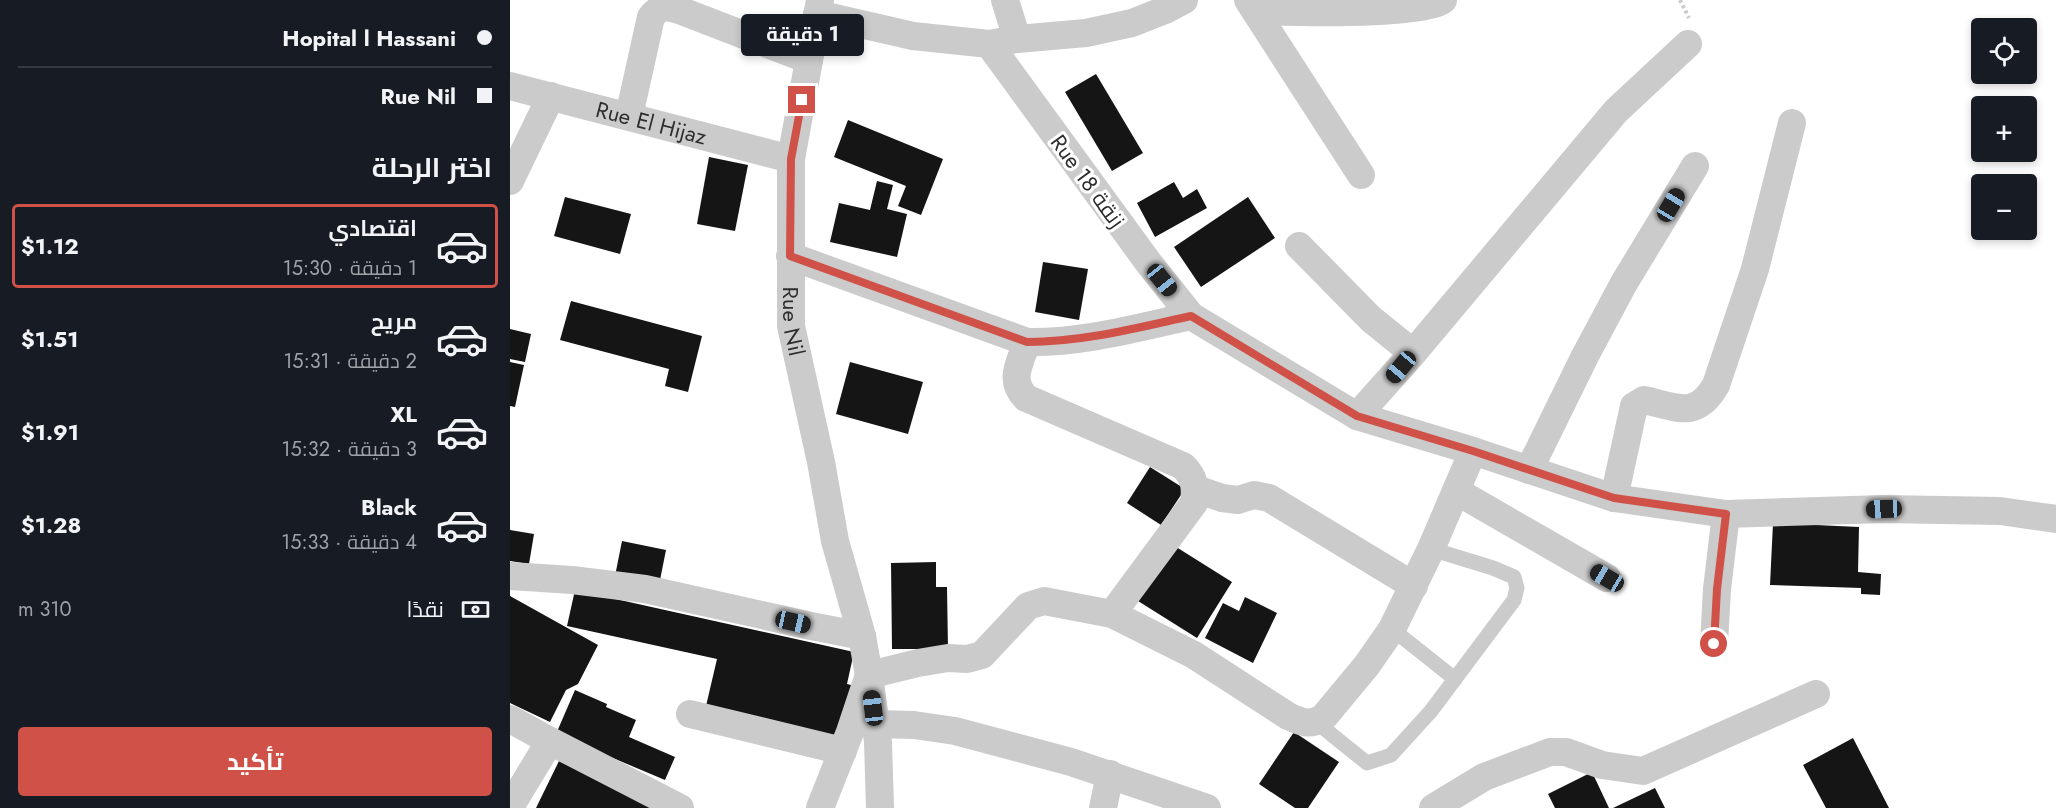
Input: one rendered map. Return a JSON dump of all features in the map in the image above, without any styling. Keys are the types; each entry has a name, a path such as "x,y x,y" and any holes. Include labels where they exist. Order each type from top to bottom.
{"street":[{"path":"1005,0 1017,39"},
{"path":"819,7 913,36 989,44 1017,39 1086,33 1132,23 1185,0"},
{"path":"1251,6 1368,11 1431,6 1443,0"},
{"path":"629,116 651,17 665,6 809,60"},
{"path":"1251,6 1360,175"},
{"name":"Rue Nil","path":"819,7 791,159 791,326 821,462 835,541 862,636 875,724 880,808"},
{"name":"Rue 18 زنقة","path":"989,44 1148,262 1191,316"},
{"path":"1357,416 1413,353 1616,111 1688,44"},
{"name":"Rue El Hijaz","path":"510,86 791,159"},
{"path":"510,181 551,96"},
{"path":"1614,498 1634,406 1644,400 1686,409 1699,406 1708,398 1716,385 1755,269 1792,123"},
{"path":"1529,470 1624,283 1695,166"},
{"path":"1299,246 1371,319 1413,353"},
{"path":"790,256 1027,342 1059,342 1095,337 1191,316 1357,416 1473,451 1614,498 1726,514 1884,509 2000,511 2056,519"},
{"path":"1027,342 1016,373 1016,385 1026,398 1183,466 1192,474 1196,489 1194,503 1112,614"},
{"path":"820,808 843,752 869,675 918,663 948,658 967,659 982,655 1028,606 1044,601 1112,614 1194,655 1288,716 1304,724 1316,722 1323,718 1392,629 1431,549 1473,451"},
{"path":"1196,489 1222,498 1238,500 1254,495 1269,498 1414,586"},
{"path":"1456,491 1607,578"},
{"path":"1714,644 1717,589 1726,514"},
{"path":"510,576 572,580 645,589 862,636"},
{"path":"1433,808 1484,777 1550,752 1566,752 1602,765 1643,771 1816,694"},
{"path":"690,714 843,752"},
{"path":"510,719 679,808"},
{"path":"875,724 914,725 955,731 1110,774 1207,808"},
{"path":"510,807 550,741"},
{"path":"1103,808 1110,774"}],"lane":[{"path":"1316,722 1367,763 1391,755 1431,711 1514,600 1517,588 1514,577 1493,568 1431,549"},
{"path":"1392,629 1455,679"}],"building":[{"path":"1096,74 1143,153 1112,171 1065,92"},
{"path":"848,120 943,159 921,215 898,206 906,186 834,157"},
{"path":"709,157 748,165 735,231 697,224"},
{"path":"877,181 893,185 887,209 907,214 897,257 830,242 839,203 870,210"},
{"path":"1174,182 1183,198 1197,189 1207,208 1155,237 1137,203"},
{"path":"565,197 631,214 620,254 554,236"},
{"path":"1248,197 1275,238 1201,287 1174,247"},
{"path":"1043,262 1088,269 1079,320 1035,312"},
{"path":"571,301 702,336 688,392 665,386 669,369 560,340"},
{"path":"510,329 531,334 525,362 510,359"},
{"path":"510,362 524,365 515,407 510,406"},
{"path":"850,362 923,382 908,434 836,414"},
{"path":"1150,467 1185,489 1161,525 1127,503"},
{"path":"1773,523 1859,527 1858,572 1881,574 1880,595 1861,594 1861,588 1770,585"},
{"path":"510,530 534,534 529,564 510,561"},
{"path":"622,541 666,550 659,585 615,576"},
{"path":"1173,545 1232,582 1197,638 1138,601"},
{"path":"936,562 936,587 947,587 948,649 892,649 891,563"},
{"path":"575,590 854,652 847,684 855,686 843,738 706,706 717,659 567,626"},
{"path":"510,596 598,645 578,684 566,690 550,722 510,703"},
{"path":"1245,597 1277,613 1253,663 1205,638 1223,603 1239,611"},
{"path":"575,690 636,720 629,737 675,757 665,780 556,734"},
{"path":"1294,732 1339,762 1308,808 1295,808 1259,784"},
{"path":"1853,738 1889,808 1826,808 1803,765"},
{"path":"559,761 657,808 536,808"},
{"path":"1592,772 1609,808 1555,808 1548,794"},
{"path":"1655,788 1665,808 1613,808"}],"route":[{"path":"802,100 791,159 790,256 1027,342 1059,342 1095,337 1191,316 1313,392 1357,416 1473,451 1614,498 1726,514 1717,589 1714,644"}]}
